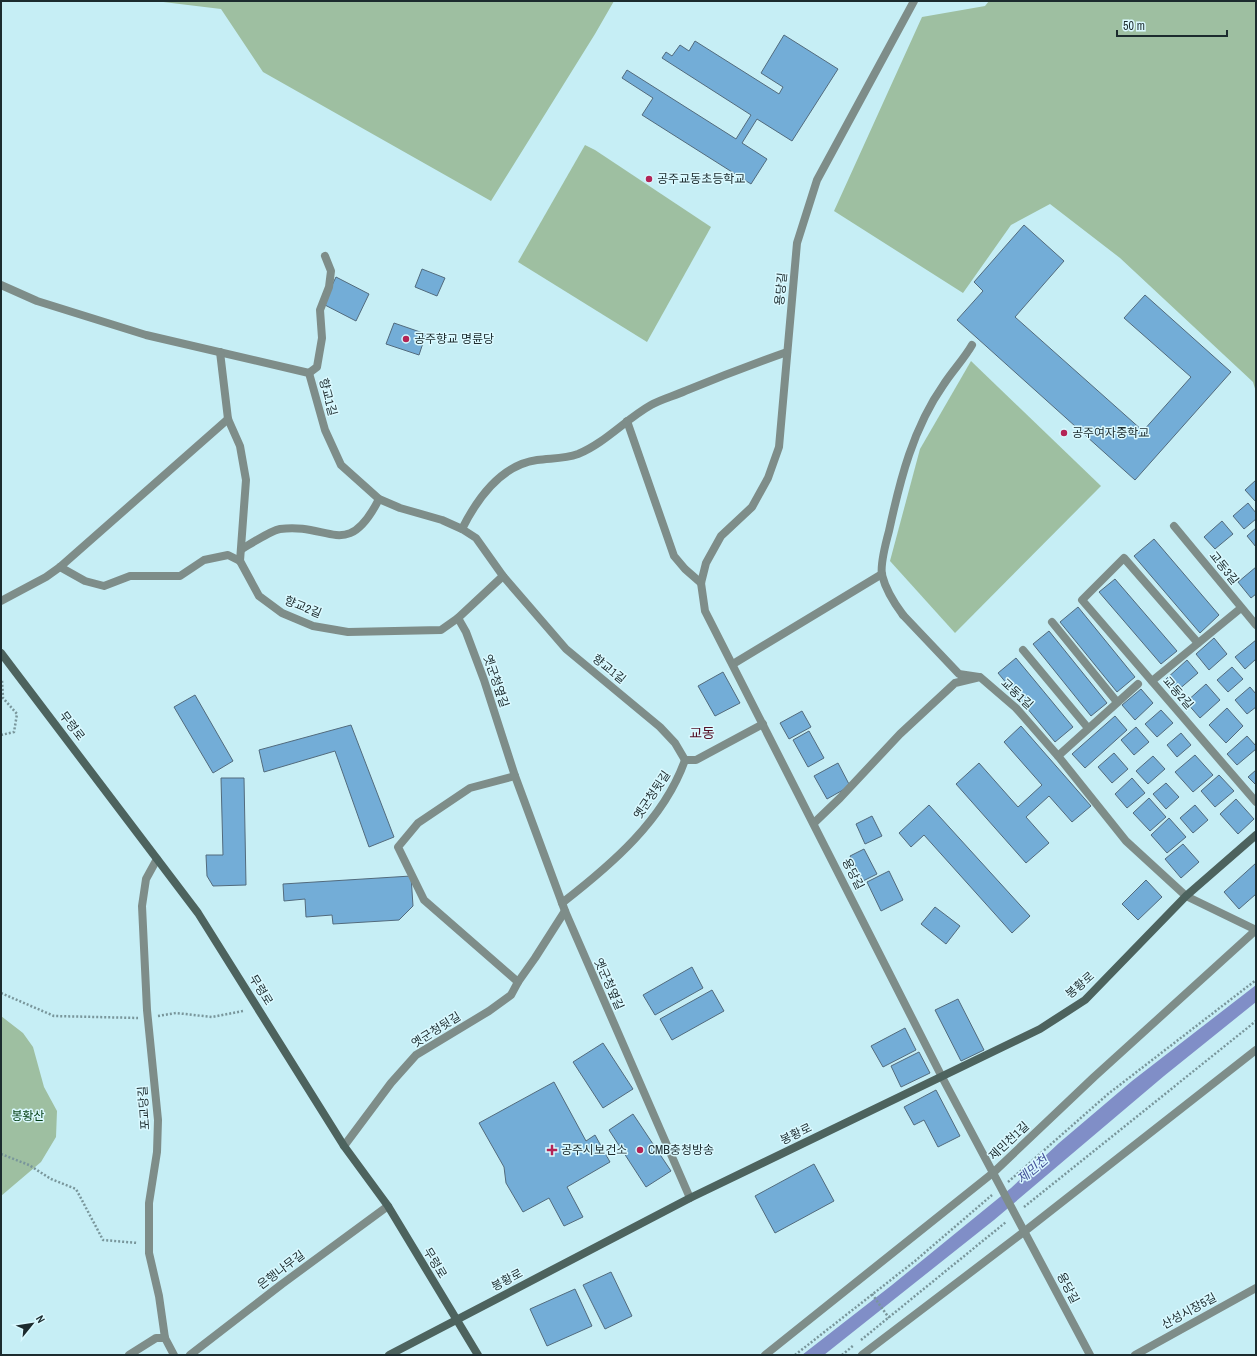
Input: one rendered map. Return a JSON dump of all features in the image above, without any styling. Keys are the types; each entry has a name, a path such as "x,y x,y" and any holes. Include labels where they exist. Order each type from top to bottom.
{"main road":[{"name":"무령로","path":"1,653 198,913 344,1146 388,1206 456,1321 478,1355"},
{"name":"봉황로","path":"389,1355 690,1198 1040,1029 1085,1000 1186,896 1256,835"}],"street":[{"name":"용당길","path":"914,1 817,180 797,243 779,447 768,478 752,507 721,536 706,563 701,583 705,611 942,1077 994,1172 1090,1355"},
{"path":"310,373 317,367 322,338 320,310 328,287 331,271 325,256"},
{"name":"향교1길","path":"1,284 37,302 146,335 310,373 325,430 341,466 379,499 400,508 442,520 462,529 476,538 504,576 566,649 660,726 675,743 685,760"},
{"path":"972,345 964,359 944,384 921,423 910,451 885,546 882,574 892,600 903,615 959,674 980,677"},
{"path":"60,566 85,581 104,586 130,576 180,576 204,560 228,554 240,562 246,480 240,446 228,419 220,352"},
{"path":"462,529 473,507 494,483 518,464 537,460 556,459 578,453 601,440 651,405 708,381 787,352"},
{"path":"1,601 46,577 60,566 228,419"},
{"path":"627,421 674,556 685,569 701,583"},
{"path":"242,549 279,529 299,529 346,535 359,529 371,515 379,499"},
{"name":"교동3길","path":"1174,526 1256,625"},
{"name":"교동2길","path":"1198,643 1124,558 1082,600 1256,802"},
{"name":"향교2길","path":"240,562 259,596 282,613 314,626 348,632 441,630 458,618 504,576"},
{"path":"733,664 882,574"},
{"path":"1152,681 1241,608"},
{"name":"옛군청옆길","path":"458,618 466,632 484,680 515,776 565,911 690,1198"},
{"path":"1052,622 1118,702"},
{"path":"1023,650 1088,728"},
{"path":"814,823 840,798 900,734 955,683 980,677"},
{"name":"교동1길","path":"980,677 1016,708 1058,756 1126,841 1186,896"},
{"path":"1058,756 1138,684"},
{"path":"685,760 696,760 763,724"},
{"name":"옛군청뒷길","path":"562,903 590,881 646,826 679,778 685,760"},
{"path":"515,776 470,788 418,823 398,847 424,900 518,982"},
{"name":"포교당길","path":"158,859 146,879 142,906 148,1018 158,1120 157,1152 149,1203 149,1253 159,1296 165,1338 174,1355"},
{"path":"1186,896 1256,930"},
{"name":"옛군청뒷길","path":"344,1146 390,1083 416,1055 495,1007 511,995 565,911"},
{"name":"제민천1길","path":"765,1355 994,1172 1094,1077 1256,930"},
{"path":"862,1355 1025,1231 1256,1050"},
{"name":"은행나무길","path":"190,1355 282,1284 388,1206"},
{"name":"산성시장5길","path":"1134,1355 1256,1288"},
{"path":"129,1355 156,1338 165,1338"}],"path":[{"path":"1,735 14,732 17,714 3,698 2,680"},
{"path":"1004,1185 1108,1094 1256,980"},
{"path":"1,993 54,1016 148,1018 176,1013 212,1017 243,1011"},
{"path":"1023,1208 1256,1021"},
{"path":"1,1154 29,1164 51,1179 76,1189 102,1240 123,1243 141,1243"},
{"path":"795,1355 915,1261 993,1195"},
{"path":"842,1355 1011,1218"},
{"path":"872,1294 888,1318"}],"green space":[{"path":"155,1 614,1 491,201 263,72 221,9"},
{"path":"989,1 1256,1 1256,392 1253,382 1120,258 1050,204 1011,225 963,293 834,211 922,17 985,6"},
{"path":"585,145 595,150 711,227 647,342 518,262"},
{"path":"971,361 1101,486 955,633 890,561 920,449"},
{"name":"봉황산","path":"1,1016 23,1033 33,1047 44,1087 57,1111 56,1137 41,1162 1,1196"}],"water":[{"name":"제민천","path":"1256,985 1256,1002 1164,1076 994,1220 824,1355 802,1355 892,1285 1011,1188 1059,1143 1132,1081"}],"building":[{"path":"784,35 838,69 792,141 757,119 742,143 767,159 751,184 642,115 653,98 622,78 627,70 736,139 751,115 662,58 666,52 672,56 680,45 689,51 695,41 779,94 783,87 761,73"},
{"path":"1024,225 1064,261 1015,317 1143,431 1191,377 1124,318 1145,295 1231,372 1135,480 957,320 983,291 974,282"},
{"path":"422,269 445,278 437,296 415,287"},
{"path":"336,277 369,294 356,321 323,304"},
{"name":"공주향교 명륜당","path":"394,323 426,334 419,355 386,344"},
{"path":"1256,480 1256,502 1245,490"},
{"path":"1248,503 1256,513 1256,519 1244,529 1233,516"},
{"path":"1222,521 1233,534 1215,549 1204,537"},
{"path":"1256,528 1256,547 1247,536"},
{"path":"1154,539 1219,615 1200,633 1134,556"},
{"path":"1256,567 1256,594 1251,598 1238,582"},
{"path":"1115,579 1177,651 1161,664 1099,592"},
{"path":"1078,607 1135,677 1117,692 1060,622"},
{"path":"1049,631 1107,703 1091,716 1033,644"},
{"path":"1214,638 1227,654 1209,670 1196,654"},
{"path":"1256,640 1256,659 1245,669 1235,657"},
{"path":"1016,658 1073,727 1055,742 998,673"},
{"path":"1187,660 1198,673 1177,691 1166,679"},
{"path":"1232,667 1243,679 1228,692 1217,680"},
{"path":"723,672 740,703 715,716 698,686"},
{"path":"1206,684 1220,700 1200,718 1186,702"},
{"path":"1250,687 1256,694 1256,707 1247,714 1235,700"},
{"path":"1141,689 1153,703 1135,720 1122,705"},
{"path":"195,695 233,761 213,773 174,707"},
{"path":"1227,708 1243,726 1226,743 1209,725"},
{"path":"1161,710 1173,723 1157,737 1145,724"},
{"path":"802,711 811,727 789,739 780,723"},
{"path":"1115,716 1127,730 1085,768 1072,754"},
{"path":"351,725 394,837 369,847 335,751 264,772 259,750"},
{"path":"1021,726 1091,806 1072,822 1049,796 1026,817 1049,843 1026,863 956,784 979,763 1018,807 1042,785 1004,742"},
{"path":"1136,727 1149,742 1134,755 1121,740"},
{"path":"809,731 824,758 808,767 793,740"},
{"path":"1181,733 1191,745 1177,757 1167,745"},
{"path":"1247,736 1256,746 1256,749 1237,765 1227,754"},
{"path":"1114,753 1128,769 1112,783 1098,767"},
{"path":"1195,755 1213,775 1193,792 1175,772"},
{"path":"1153,756 1165,769 1148,784 1136,771"},
{"path":"838,763 850,786 827,799 814,776"},
{"path":"1256,770 1256,785 1248,777"},
{"path":"1219,775 1234,791 1215,807 1201,791"},
{"path":"221,778 244,778 246,885 213,886 207,876 206,855 223,855"},
{"path":"1132,778 1145,793 1127,808 1115,794"},
{"path":"1166,783 1179,797 1166,809 1153,794"},
{"path":"1149,798 1166,817 1150,831 1133,813"},
{"path":"1236,799 1254,819 1238,834 1220,814"},
{"path":"929,805 1030,916 1012,933 924,835 911,847 899,833"},
{"path":"1195,805 1208,820 1193,833 1180,818"},
{"path":"872,816 882,836 865,844 856,824"},
{"path":"1169,818 1186,837 1167,853 1151,835"},
{"path":"1183,844 1199,862 1181,878 1165,859"},
{"path":"864,849 877,874 863,881 850,856"},
{"path":"1256,863 1256,894 1239,909 1224,892"},
{"path":"889,871 903,900 881,911 867,882"},
{"path":"411,876 413,906 399,920 333,924 332,915 306,917 305,899 284,901 283,884"},
{"path":"1146,880 1162,897 1138,920 1122,904"},
{"path":"935,907 960,926 946,944 921,924"},
{"path":"692,967 703,988 655,1015 643,995"},
{"path":"712,990 724,1011 672,1040 660,1019"},
{"path":"958,999 984,1050 961,1061 935,1010"},
{"path":"905,1028 916,1050 883,1067 871,1046"},
{"path":"603,1043 633,1089 603,1108 573,1062"},
{"path":"919,1052 930,1073 901,1087 891,1066"},
{"path":"554,1082 586,1141 595,1135 610,1162 567,1187 583,1217 564,1226 549,1198 523,1212 506,1183 504,1167 479,1123"},
{"path":"936,1090 960,1136 938,1147 924,1120 914,1125 904,1107"},
{"name":"CMB충청방송","path":"633,1114 671,1171 646,1187 609,1130"},
{"path":"814,1164 834,1201 775,1233 755,1196"},
{"path":"611,1272 632,1316 605,1329 583,1285"},
{"path":"575,1289 592,1326 547,1346 530,1309"}],"place":[{"name":"공주교동초등학교","path":"649,179"},
{"name":"공주향교 명륜당","path":"406,339"},
{"name":"공주여자중학교","path":"1064,433"},
{"name":"공주시보건소","path":"552,1150"},
{"name":"CMB충청방송","path":"640,1150"}],"district":[{"name":"교동","path":"702,733"}]}
